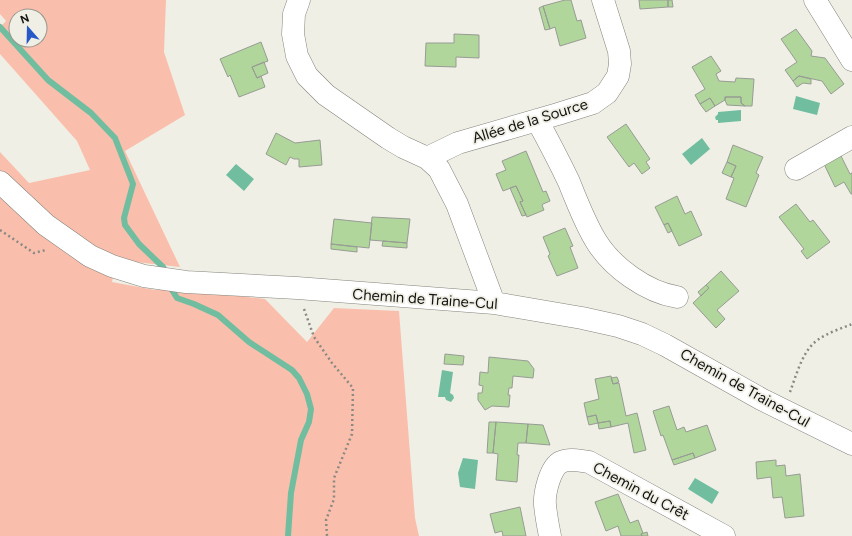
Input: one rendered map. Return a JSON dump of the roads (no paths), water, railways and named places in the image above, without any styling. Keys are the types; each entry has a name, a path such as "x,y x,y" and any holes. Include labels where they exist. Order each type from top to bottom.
{"street":[{"path":"299,0 294,14 293,25 294,45 301,66 312,82 326,95 376,130 427,158 439,169 456,204 494,303"},
{"name":"Allée de la Source","path":"427,158 458,143 558,114 593,102 607,93 615,83 620,70 620,58 603,0"},
{"path":"815,0 850,51"},
{"path":"537,120 558,160 596,241 613,262 627,275 650,288 676,298"},
{"path":"796,169 852,137"},
{"name":"Chemin de Traine-Cul","path":"0,182 46,225 90,256 112,266 144,276 186,282 297,288 494,303 582,318 618,326 642,334 665,345 782,410 852,444"},
{"name":"Chemin du Crêt","path":"550,536 545,503 548,484 552,471 560,463 572,460 589,462 724,536"}],"waterway":[{"path":"0,27 48,80 91,113 115,138 133,184 124,218 125,225 139,244 163,267 166,274"},
{"path":"169,285 177,298 218,315 249,342 292,370 299,378 307,394 311,409 309,422 301,440 291,493 288,536"}]}
